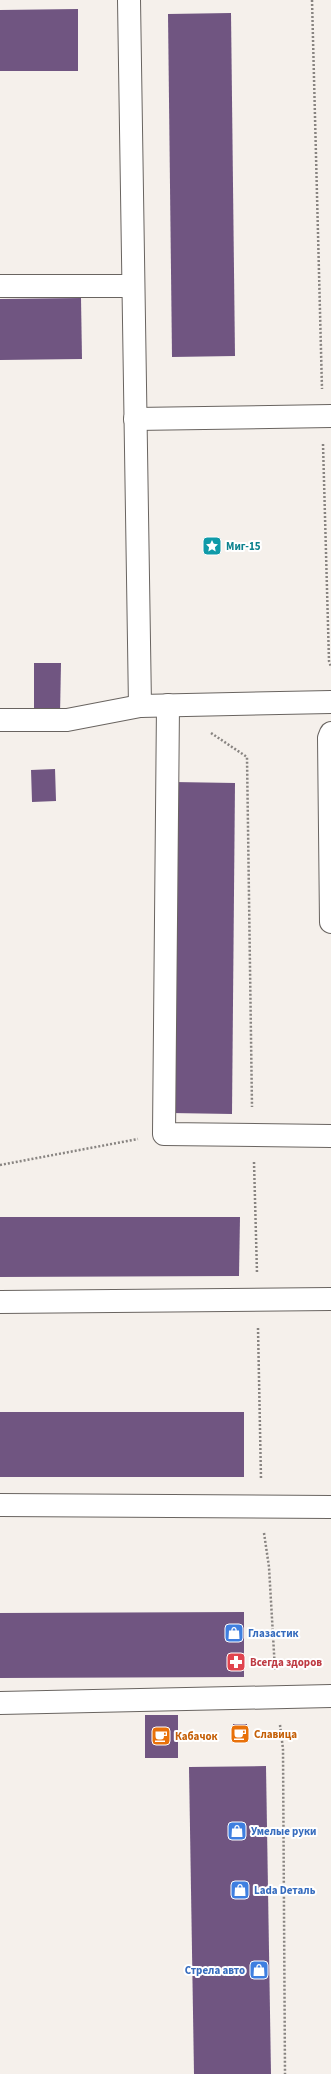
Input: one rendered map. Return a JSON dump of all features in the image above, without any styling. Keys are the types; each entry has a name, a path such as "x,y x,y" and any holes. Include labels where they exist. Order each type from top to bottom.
{"street":[{"path":"129,0 140,706"},
{"path":"0,286 133,286"},
{"path":"135,419 327,416"},
{"path":"0,720 66,720 140,706 331,702"},
{"path":"168,705 164,1134 331,1136"},
{"path":"331,733 329,738 331,922"},
{"path":"0,1302 331,1299"},
{"path":"0,1505 331,1507"},
{"path":"0,1703 331,1696"}],"path":[{"path":"312,0 327,416 329,661 331,667"},
{"path":"207,731 247,757 253,1135 257,1274"},
{"path":"0,1165 164,1134"}],"building":[{"path":"78,9 78,71 0,71 0,10"},
{"path":"231,13 235,356 172,357 168,14"},
{"path":"81,298 82,359 0,360 0,299"},
{"path":"34,663 61,663 60,715 34,716"},
{"path":"55,769 56,801 32,802 31,770"},
{"path":"174,782 235,783 232,1114 171,1113"},
{"path":"0,1217 240,1217 239,1276 0,1277"},
{"path":"0,1412 244,1412 244,1477 0,1477"},
{"path":"244,1612 244,1677 0,1678 0,1613"},
{"name":"Кабачок","path":"145,1715 178,1715 178,1758 145,1758"},
{"name":"Славица","path":"233,1724 247,1724 247,1743 234,1743"},
{"path":"266,1766 271,2074 194,2074 189,1767"}],"place":[{"name":"Миг-15","path":"212,546"},
{"name":"Глазастик","path":"234,1633"},
{"name":"Всегда здоров","path":"236,1662"},
{"name":"Славица","path":"240,1734"},
{"name":"Кабачок","path":"161,1736"},
{"name":"Умелые руки","path":"237,1831"},
{"name":"Lada Dеталь","path":"240,1890"},
{"name":"Стрела авто","path":"259,1970"}]}
